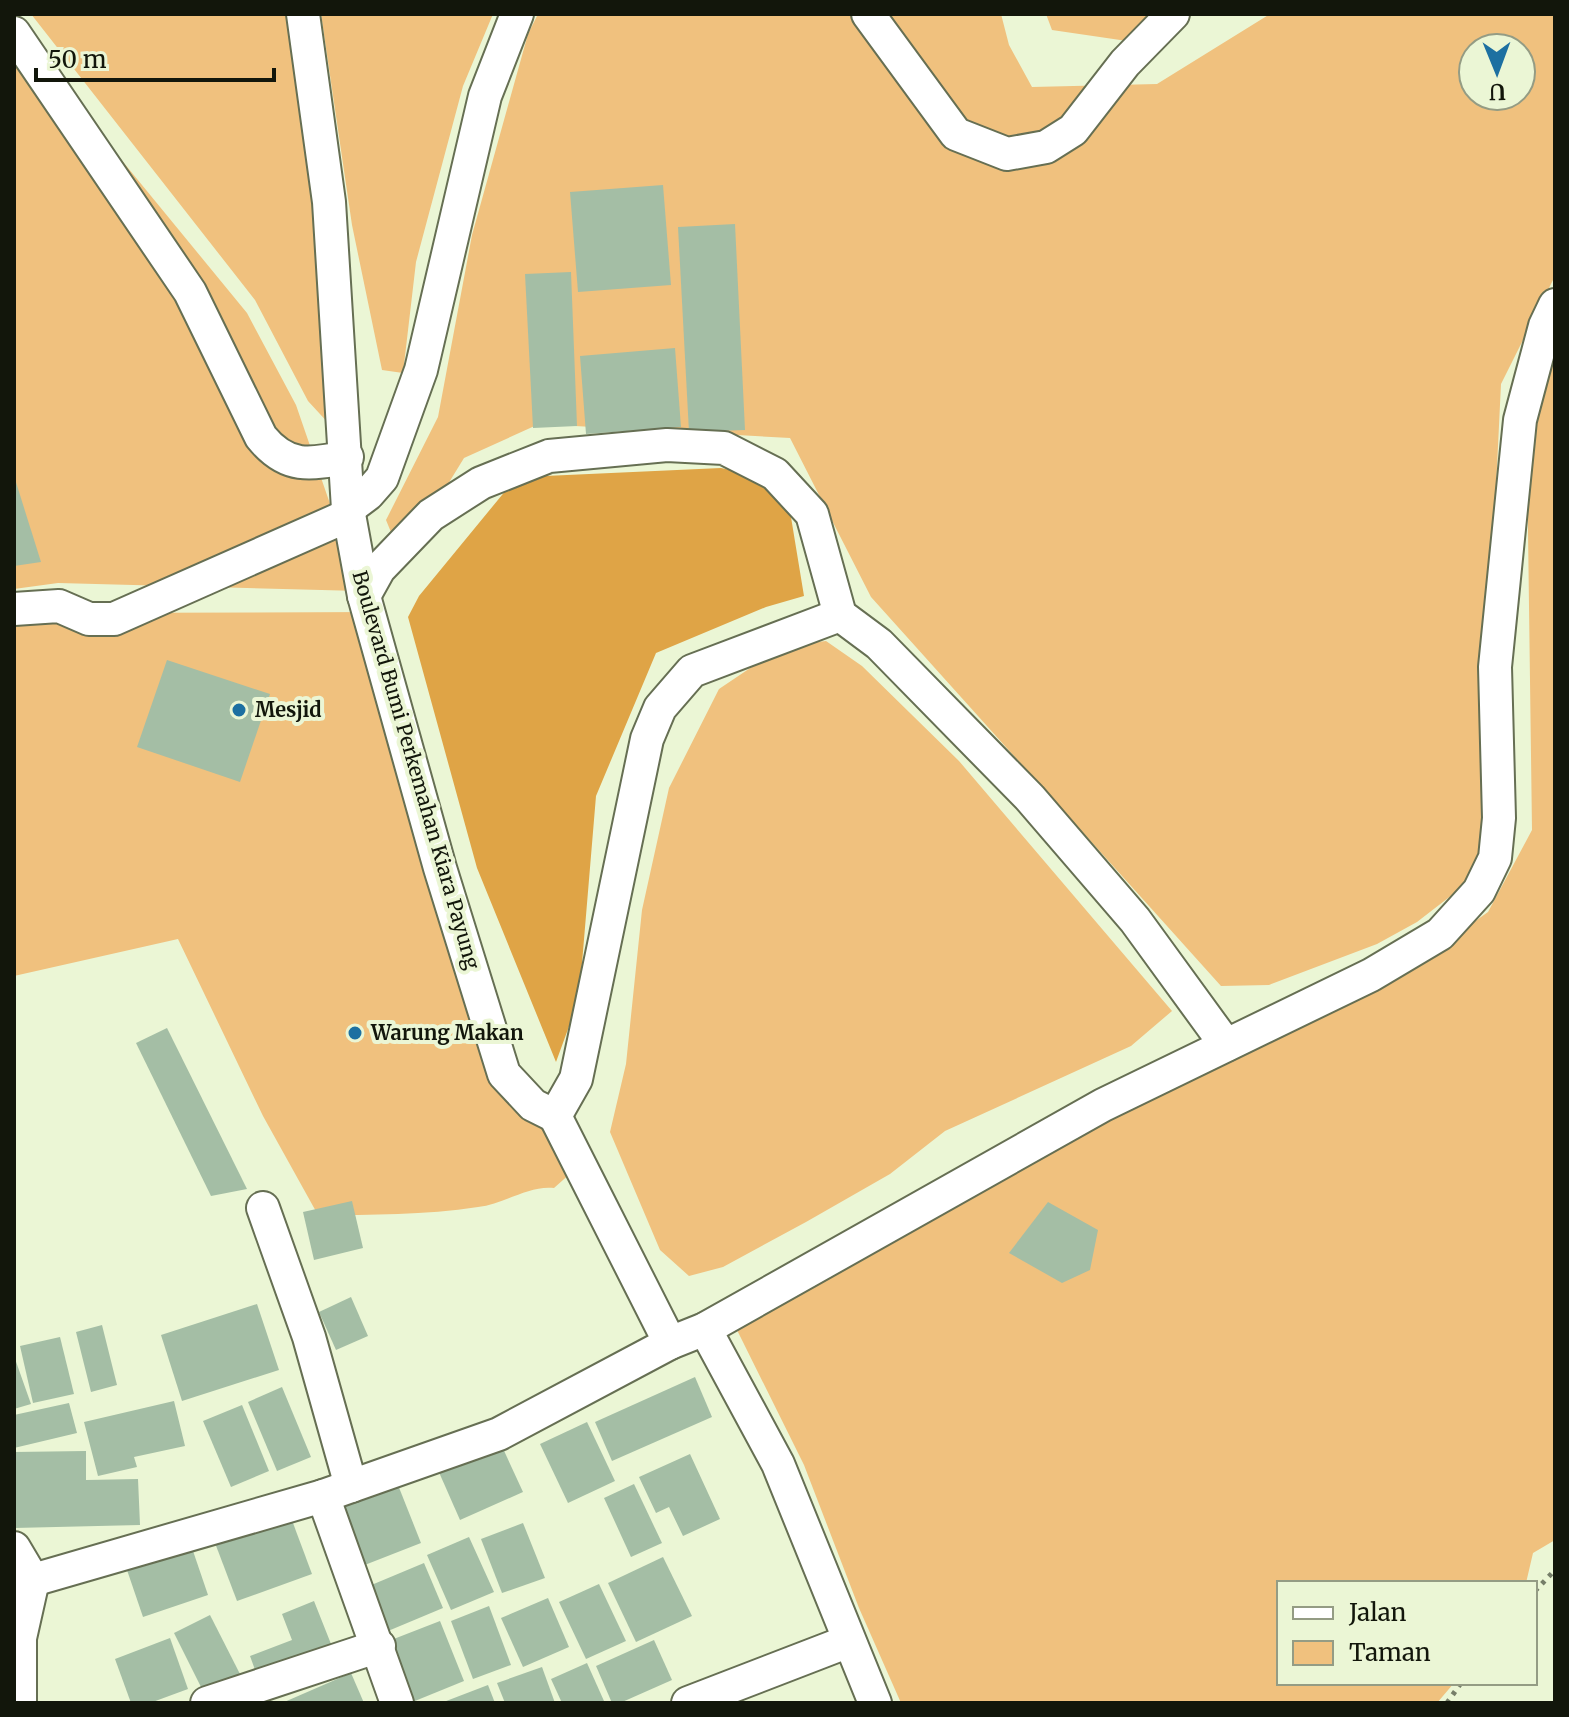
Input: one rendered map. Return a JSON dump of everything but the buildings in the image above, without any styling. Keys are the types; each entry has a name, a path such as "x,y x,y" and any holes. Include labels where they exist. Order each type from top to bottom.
{"street":[{"name":"Boulevard Bumi Perkemahan Kiara Payung","path":"303,14 329,202 348,512 364,596 440,868 504,1074 533,1105 555,1116"},
{"path":"14,609 59,606 89,619 114,619 348,512 382,478 421,370 485,96 517,14"},
{"path":"868,14 956,134 1007,154 1046,147 1073,130 1125,63 1173,14"},
{"path":"14,33 190,292 261,437 274,453 311,465 347,457"},
{"path":"33,1580 337,1491 499,1434 670,1343 705,1329 1103,1105 1371,975 1440,934 1479,891 1495,858 1499,818 1495,667 1520,420 1545,326 1555,305"},
{"path":"364,596 379,569 431,515 481,483 549,456 667,445 724,448 775,474 812,514 840,615 879,644 1030,798 1135,920 1226,1045"},
{"path":"670,1343 555,1116 576,1079 647,739 660,708 692,671 840,615"},
{"path":"263,1208 309,1337 337,1491 397,1703"},
{"path":"705,1329 778,1464 875,1703"},
{"path":"14,1548 33,1580 20,1638 20,1703"},
{"path":"688,1703 849,1641"},
{"path":"207,1703 379,1646"}],"path":[{"path":"1537,1589 1555,1570"},
{"path":"1447,1703 1460,1685"}],"green space":[{"path":"31,14 286,14 346,419 331,426 308,401 255,300"},
{"path":"321,14 493,14 463,86 416,262 403,373 382,370 352,225"},
{"path":"538,14 1001,14 1009,45 1032,87 1157,84 1270,14 1555,14 1555,276 1501,384 1493,549 1493,806 1474,878 1417,922 1377,944 1269,985 1221,986 871,597 790,438 539,424 464,458 402,559 386,520 438,417 472,235 528,34"},
{"path":"1046,14 1174,14 1127,41 1052,30"},
{"path":"14,29 247,313 296,405 360,591 58,583 14,589"},
{"path":"1555,340 1555,1540 1533,1553 1526,1581 1277,1581 1277,1685 1452,1685 1437,1703 901,1703 859,1608 804,1465 737,1330 1272,1025 1386,985 1488,912 1532,830 1527,456"},
{"path":"376,612 470,948 555,1152 572,1172 554,1188 535,1189 478,1207 378,1215 318,1215 263,1116 178,939 14,976 14,620 57,613"},
{"path":"826,641 862,666 959,761 1172,1011 1131,1046 945,1131 890,1174 806,1222 723,1267 689,1276 660,1250 610,1132 626,1064 642,910 669,788 719,689 783,646"}],"shaded area":[{"path":"721,468 772,479 789,505 804,596 766,607 656,653 596,796 579,999 556,1062 477,868 408,617 419,596 511,484 545,476"}],"place":[{"name":"Mesjid","path":"239,710"},
{"name":"Warung Makan","path":"355,1033"}]}
